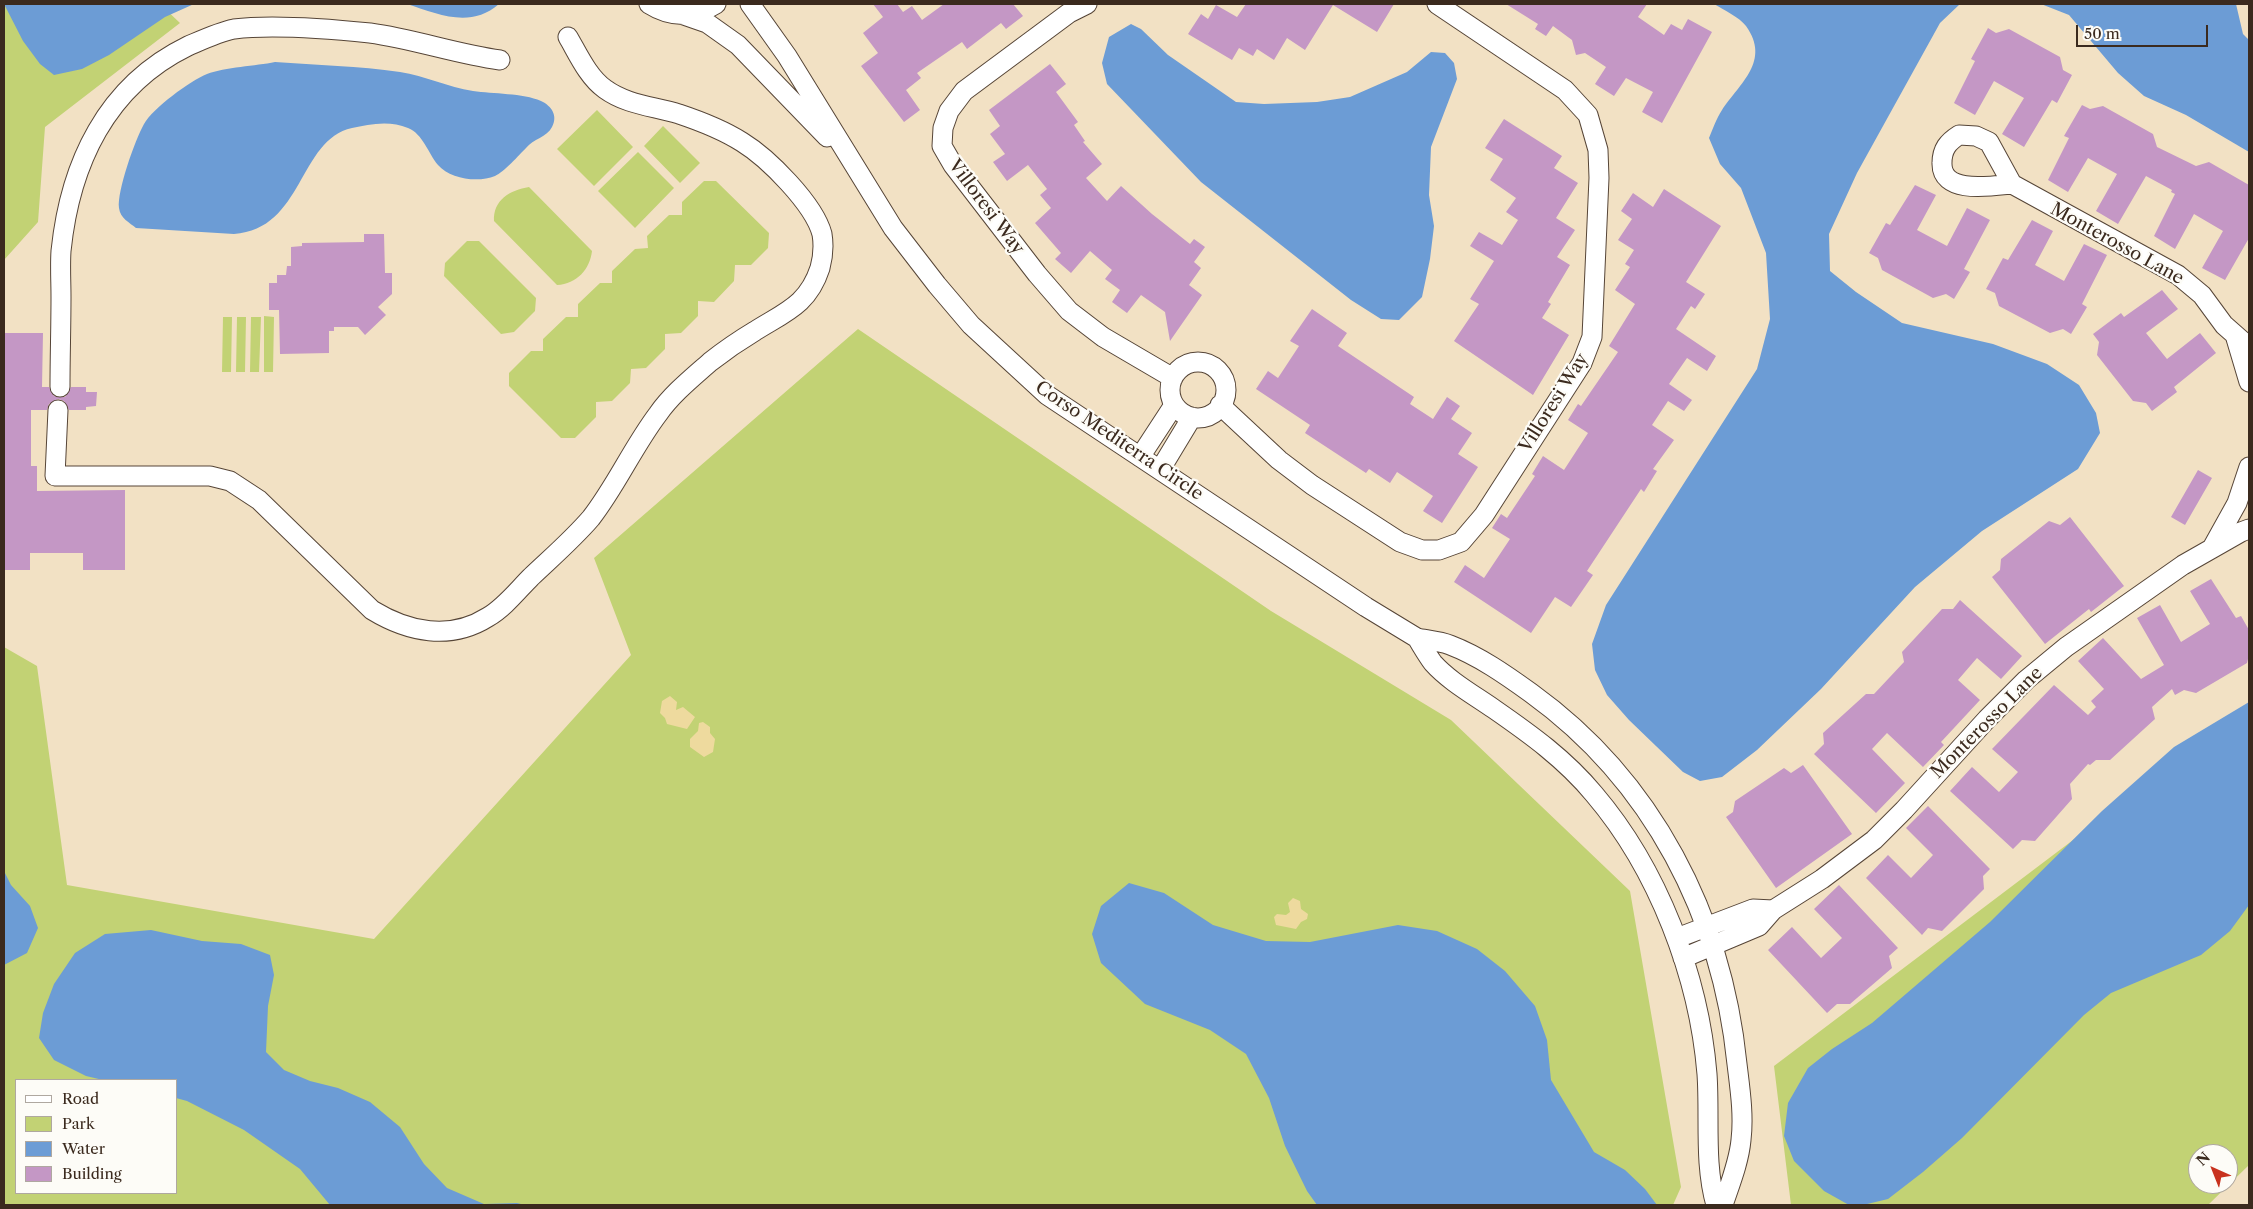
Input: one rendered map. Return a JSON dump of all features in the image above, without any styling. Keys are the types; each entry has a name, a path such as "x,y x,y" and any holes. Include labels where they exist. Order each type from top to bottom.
{"street":[{"name":"Corso Mediterra Circle","path":"649,4 665,12 707,23 738,45 755,60 854,165"},
{"path":"684,16 700,12 716,4"},
{"name":"Corso Mediterra Circle","path":"750,4 787,56 893,228 971,325 1047,395 1366,607 1416,638 1448,644 1472,654 1552,709 1586,737 1622,778 1655,821 1689,884 1713,945 1726,990 1735,1041 1741,1101 1741,1140 1723,1205"},
{"name":"Villoresi Way","path":"1088,4 1069,13 1028,42 964,92 950,111 946,120 943,128 942,146 953,165 1037,274 1069,311 1103,337 1173,378"},
{"name":"Villoresi Way","path":"1220,405 1279,460 1320,490 1400,542 1422,550 1439,550 1461,542 1484,515 1582,363 1592,338 1599,178 1598,150 1588,115 1565,90 1437,4"},
{"path":"60,387 61,251 76,178 94,133 112,107 149,69 204,39 233,30 266,28 370,34 410,40 468,56 500,60"},
{"path":"58,410 54,476 210,476 230,481 259,500 372,610 388,620 424,631 449,632 489,617 592,516 659,412 684,385 713,360 754,331 786,314 805,298 814,284 824,246 817,223 796,193 771,166 743,143 716,128 678,114 625,101 603,88 590,74 568,37"},
{"name":"Monterosso Lane","path":"2012,184 2178,275 2202,295 2224,325 2249,347"},
{"name":"Monterosso Lane","path":"2235,334 2249,382"},
{"path":"1200,362 1209,364 1222,377 1225,395 1220,405 1208,415 1192,417 1180,412 1174,405 1170,392 1173,378 1181,367 1190,363 1200,362"},
{"path":"1140,457 1174,405"},
{"path":"1160,470 1192,417"},
{"name":"Monterosso Lane","path":"2212,548 2237,503 2249,467"},
{"name":"Monterosso Lane","path":"1684,958 1759,926 1773,910 1822,879 1874,840 2026,680 2066,647 2184,565 2249,529"},
{"name":"Corso Mediterra Circle","path":"1416,638 1434,664 1465,689 1544,745 1577,773 1603,804 1626,837 1661,901 1684,958 1705,1056 1709,1108 1710,1184 1716,1205"},
{"path":"1677,938 1753,909 1773,910"}],"green space":[{"path":"4,4 160,4 180,23 45,127 38,222 4,260"},
{"path":"597,110 633,147 594,186 557,149"},
{"path":"663,126 700,163 680,183 644,146"},
{"path":"638,152 674,188 635,228 598,191"},
{"path":"704,181 716,181 769,233 768,248 751,265 735,265 734,281 714,302 698,301 698,316 681,333 665,334 665,349 646,368 631,369 630,383 612,401 596,402 596,417 575,438 561,438 509,386 509,373 531,351 543,351 543,339 566,317 578,317 578,304 600,283 612,283 612,271 635,249 648,248 647,236 669,215 682,215 682,202"},
{"path":"529,187 592,251 591,258 585,269 571,282 557,285 494,221 496,207 504,197 522,188"},
{"path":"467,241 479,241 536,298 535,311 514,332 501,334 444,276 445,263"},
{"path":"264,316 274,317 273,372 264,372"},
{"path":"223,317 232,317 231,372 222,372"},
{"path":"237,317 246,317 245,372 236,372"},
{"path":"251,317 261,317 259,372 250,372"},
{"path":"858,329 1271,611 1451,720 1630,891 1681,1187 1673,1205 4,1205 4,647 37,666 67,885 374,939 631,655 594,558"},
{"path":"2249,707 2249,1165 2238,1176 2238,1144 2188,1144 2188,1194 2219,1194 2208,1205 1791,1205 1774,1066"}],"sand":[{"path":"670,696 677,702 676,710 683,707 695,717 687,729 667,724 665,718 660,713 662,701"},
{"path":"703,722 710,727 710,733 715,739 713,752 704,757 690,747 690,739 698,731 699,723"},
{"path":"1293,898 1300,901 1301,909 1308,914 1307,919 1301,922 1296,929 1276,925 1274,917 1277,914 1286,915 1290,912 1288,903"}],"water":[{"path":"4,4 194,4 165,17 109,55 82,69 54,75 40,64 23,41"},
{"path":"407,4 499,4 488,12 465,18 442,15"},
{"path":"1714,4 1960,4 1940,23 1857,173 1829,234 1830,271 1856,292 1902,323 1993,344 2047,364 2079,385 2096,413 2100,433 2078,469 1982,531 1915,587 1821,689 1757,750 1722,777 1700,781 1683,772 1629,720 1607,695 1595,670 1592,644 1606,605 1757,369 1770,319 1766,253 1741,188 1720,164 1709,138 1720,113 1750,71 1754,61 1755,50 1753,39 1746,26"},
{"path":"2041,4 2236,4 2243,34 2249,40 2249,152 2186,115 2144,96 2118,73 2069,15"},
{"path":"1131,24 1141,29 1168,55 1236,102 1264,104 1317,102 1350,97 1407,72 1431,52 1445,53 1454,63 1457,79 1431,147 1429,195 1434,226 1430,259 1422,297 1399,320 1381,319 1351,300 1201,182 1107,84 1102,63 1109,37"},
{"path":"275,62 400,72 464,89 526,96 541,101 548,106 553,112 554,123 547,133 529,145 503,171 495,176 481,179 465,178 443,170 434,160 418,135 408,128 387,123 352,128 334,136 321,149 309,165 288,201 274,217 257,229 234,234 136,228 126,220 121,215 119,208 124,178 140,132 155,110 182,89 207,74"},
{"path":"2249,702 2249,905 2230,931 2201,955 2111,993 2084,1015 1962,1138 1888,1199 1863,1205 1849,1205 1824,1191 1794,1161 1784,1136 1788,1103 1808,1068 1832,1049 1872,1023 1990,922 2102,811 2174,747"},
{"path":"4,871 11,885 30,906 38,928 27,953 4,965"},
{"path":"1129,883 1164,893 1213,925 1266,941 1310,942 1398,925 1437,931 1477,949 1505,971 1535,1006 1547,1040 1551,1080 1594,1152 1625,1170 1645,1189 1657,1205 1317,1205 1307,1191 1285,1146 1269,1098 1246,1054 1210,1030 1145,1004 1101,963 1092,934 1101,906"},
{"path":"151,930 202,941 241,944 270,955 274,975 268,1006 266,1052 284,1070 310,1081 338,1088 370,1102 400,1127 424,1164 447,1188 484,1204 517,1203 525,1205 330,1205 300,1169 244,1130 187,1101 178,1099 178,1079 99,1079 86,1076 54,1060 39,1038 43,1013 54,984 75,953 105,934"}],"building":[{"path":"873,4 897,4 903,12 912,6 922,20 944,4 1013,4 1023,16 1006,29 1001,23 967,49 962,42 917,73 921,78 906,90 920,110 904,122 861,66 878,53 863,33 883,17"},
{"path":"1246,4 1394,4 1377,32 1333,5 1305,50 1287,38 1274,60 1257,49 1253,56 1239,48 1232,60 1188,34 1201,14 1208,19 1216,5 1237,17"},
{"path":"1506,4 1647,4 1638,17 1664,35 1671,24 1682,30 1688,19 1712,32 1662,123 1642,112 1653,92 1626,78 1614,96 1595,84 1606,67 1585,53 1576,55 1572,40 1553,26 1546,36 1535,29 1538,24"},
{"path":"1988,28 1996,33 2009,29 2060,57 2063,70 2072,75 2057,103 2052,100 2024,147 2002,134 2024,98 1994,81 1975,115 1954,103 1975,61 1971,59"},
{"path":"1050,64 1066,84 1056,92 1078,122 1074,125 1085,141 1083,142 1102,164 1086,178 1107,201 1121,186 1190,244 1194,239 1205,247 1194,262 1201,268 1189,285 1202,295 1170,341 1165,312 1141,295 1127,313 1112,302 1120,290 1105,279 1112,270 1090,251 1071,273 1055,259 1061,253 1035,223 1051,208 1040,195 1047,189 1028,165 1007,181 993,162 1005,154 990,134 1000,126 989,110"},
{"path":"2082,105 2090,109 2103,106 2153,134 2157,147 2196,166 2209,162 2249,185 2249,238 2225,280 2202,268 2223,231 2194,214 2175,249 2154,236 2175,194 2171,192 2172,190 2146,176 2118,224 2096,211 2117,174 2088,158 2068,192 2048,180 2069,138 2064,136"},
{"path":"1504,119 1562,156 1554,168 1578,183 1556,218 1575,230 1557,257 1570,265 1548,302 1551,304 1542,318 1569,335 1533,395 1454,341 1479,304 1470,299 1494,261 1470,246 1479,232 1502,245 1518,220 1506,212 1516,198 1490,180 1503,159 1485,148"},
{"path":"1915,185 1936,195 1917,230 1947,246 1967,208 1990,220 1964,269 1970,272 1954,299 1946,294 1933,298 1882,270 1878,258 1869,253 1886,223 1890,225"},
{"path":"1664,189 1721,226 1686,282 1705,294 1695,309 1691,306 1676,329 1716,356 1707,371 1687,358 1669,384 1692,400 1684,411 1668,401 1652,425 1674,440 1653,469 1657,471 1644,492 1641,489 1587,571 1593,575 1571,607 1555,597 1531,633 1454,582 1465,565 1484,578 1510,539 1492,528 1501,514 1507,518 1535,476 1532,474 1543,456 1564,470 1588,433 1568,420 1578,404 1581,406 1618,352 1609,346 1635,304 1615,290 1630,267 1625,264 1634,250 1618,240 1632,219 1621,211 1633,193 1653,207"},
{"path":"2032,220 2053,231 2035,265 2064,281 2084,244 2107,255 2082,304 2087,307 2071,334 2063,329 2050,333 1999,306 1995,293 1986,289 2003,258 2008,260"},
{"path":"364,234 384,234 385,273 392,273 392,294 378,307 386,315 365,335 358,327 334,327 334,331 329,331 329,353 280,354 279,310 269,310 269,283 277,283 277,275 286,275 287,266 291,266 291,247 302,246 302,243 364,242"},
{"path":"2162,290 2178,309 2146,333 2167,359 2200,333 2216,353 2174,387 2177,392 2152,411 2146,403 2133,401 2097,355 2099,342 2093,334 2121,313 2124,317"},
{"path":"1312,309 1347,333 1338,346 1414,397 1410,404 1433,419 1447,397 1460,406 1451,419 1472,433 1458,454 1478,467 1442,523 1423,511 1433,496 1397,472 1390,483 1369,469 1366,473 1305,433 1310,425 1256,389 1268,371 1278,378 1299,346 1290,341"},
{"path":"4,333 43,333 42,387 49,387 54,396 65,397 71,387 86,387 86,392 97,392 96,406 86,407 86,410 69,410 64,401 58,399 49,404 47,410 31,410 31,466 37,466 37,491 125,490 125,570 83,570 83,553 30,553 30,570 4,570"},
{"path":"2198,470 2212,478 2185,525 2171,517"},
{"path":"2070,517 2124,586 2091,612 2089,609 2045,644 1992,577 2000,570 2001,559 2049,521 2060,525"},
{"path":"2211,579 2236,618 2241,616 2249,630 2249,655 2247,663 2196,693 2184,690 2175,695 2172,689 2152,707 2155,719 2110,760 2096,760 2090,765 2088,764 2070,784 2072,799 2035,841 2022,840 2013,849 1950,791 1972,767 1999,792 2018,772 1992,749 2054,685 2088,715 2096,707 2091,701 2104,689 2078,661 2103,638 2141,679 2164,665 2137,618 2160,605 2181,642 2210,624 2190,591"},
{"path":"1960,600 2022,656 2001,679 1977,658 1958,680 1980,700 1941,742 1944,745 1923,767 1887,733 1872,749 1905,783 1876,813 1814,754 1824,744 1823,733 1866,694 1874,694 1904,662 1902,652 1942,609 1953,609"},
{"path":"1803,765 1852,834 1776,888 1726,817 1733,812 1735,801 1784,768 1791,773"},
{"path":"1928,806 1990,869 1983,876 1984,889 1942,931 1928,928 1922,935 1866,878 1888,855 1911,878 1933,855 1906,828"},
{"path":"1839,885 1898,948 1889,956 1892,968 1850,1004 1837,1004 1827,1013 1768,950 1792,927 1821,958 1842,938 1814,909"}]}
